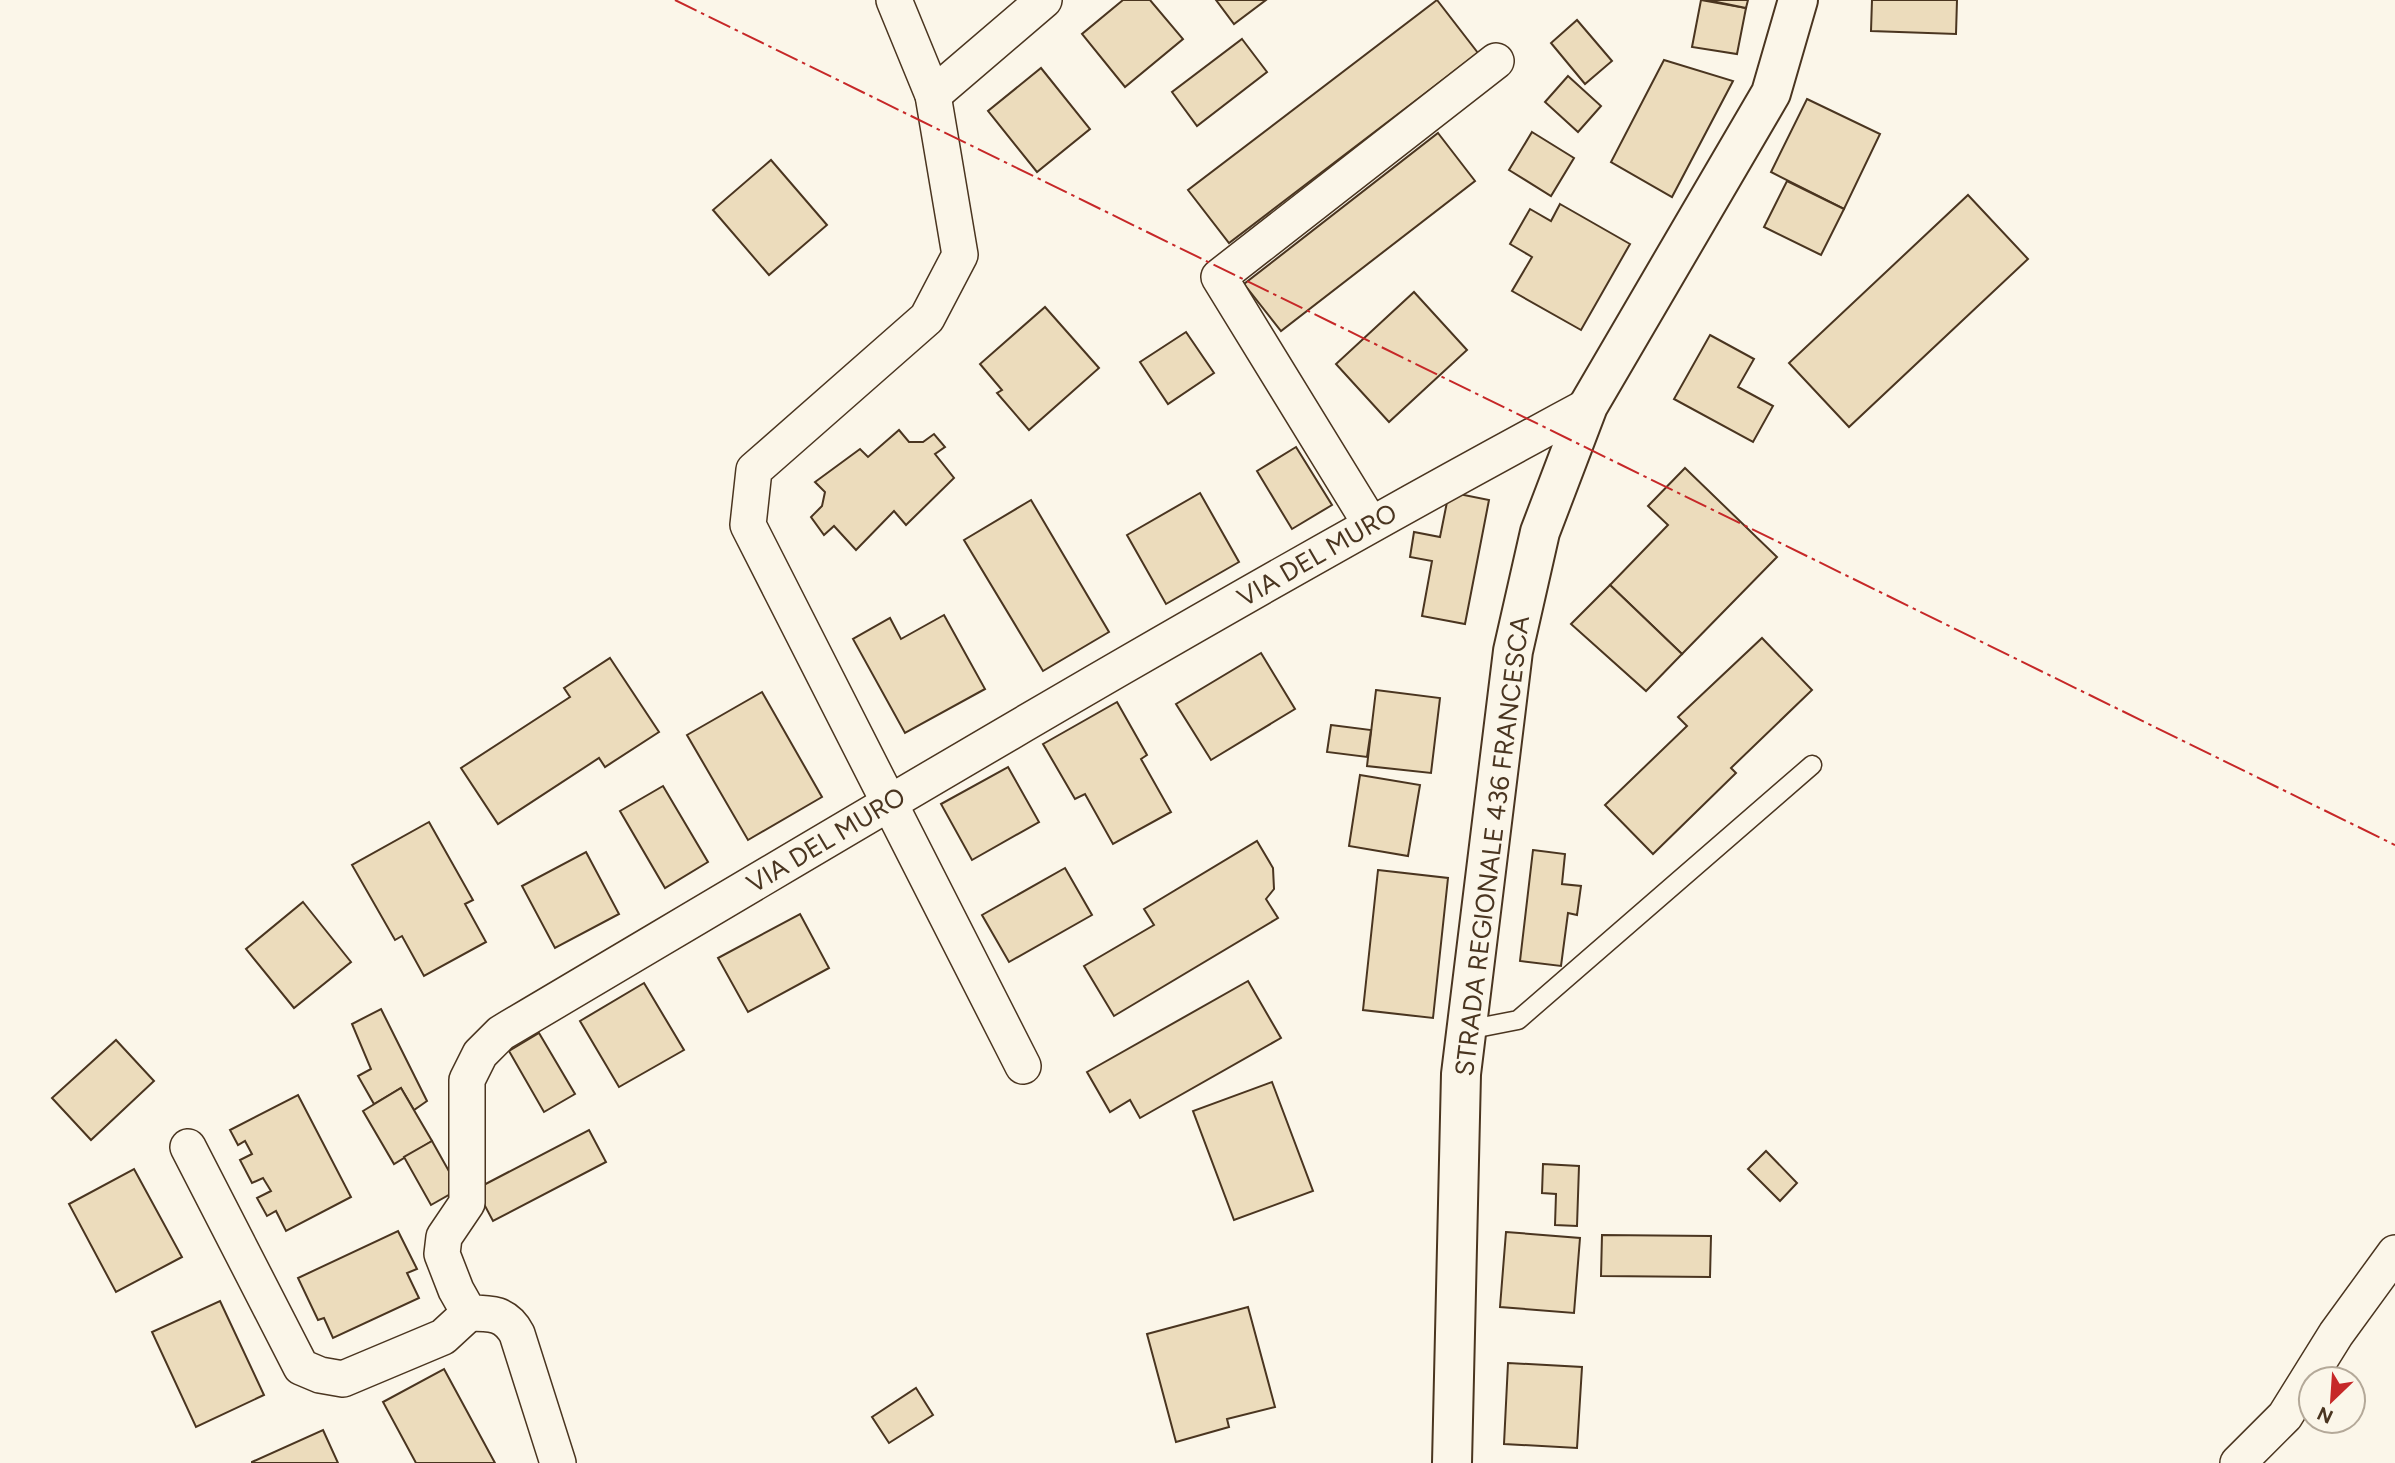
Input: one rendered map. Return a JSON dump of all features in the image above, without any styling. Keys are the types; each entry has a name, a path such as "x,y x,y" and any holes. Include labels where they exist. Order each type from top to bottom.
{"street":[{"path":"894,0 933,95 960,255 927,318 754,470 748,525 1023,1066"},
{"path":"933,95 1044,0"},
{"name":"STRADA REGIONALE 436 FRANCESCA","path":"1452,1463 1461,1088 1466,1030 1513,651 1540,532 1588,406 1772,93 1798,0"},
{"path":"1370,523 1219,277 1496,61"},
{"name":"VIA DEL MURO","path":"469,1313 456,1290 442,1254 444,1237 467,1203 467,1080 480,1054 501,1033 1370,523 1588,406"},
{"path":"188,1147 301,1367 320,1375 343,1379 443,1337 469,1313 494,1313 510,1322 517,1334 558,1463"},
{"path":"2238,1463 2285,1416 2336,1334 2395,1253"}],"lane":[{"path":"1466,1030 1518,1020 1812,765"}],"building":[{"path":"1123,0 1150,0 1183,39 1125,87 1082,34"},
{"path":"1216,0 1266,0 1234,24"},
{"path":"1437,0 1478,53 1229,243 1188,190"},
{"path":"1701,0 1746,8 1737,54 1692,47"},
{"path":"1707,0 1748,0 1746,8"},
{"path":"1872,0 1957,0 1956,34 1871,31"},
{"path":"1577,20 1612,61 1585,84 1551,43"},
{"path":"1242,39 1267,72 1197,126 1172,92"},
{"path":"1664,60 1733,81 1672,197 1611,162"},
{"path":"1041,68 1090,129 1037,172 988,111"},
{"path":"1568,76 1601,106 1578,132 1545,102"},
{"path":"1807,99 1880,134 1844,209 1771,172"},
{"path":"1532,132 1574,158 1551,196 1509,170"},
{"path":"1438,133 1475,181 1281,331 1244,284"},
{"path":"771,160 827,225 769,275 713,210"},
{"path":"1787,181 1844,209 1821,255 1764,227"},
{"path":"1968,195 2028,259 1849,427 1789,363"},
{"path":"1560,204 1630,244 1581,330 1512,291 1532,257 1510,244 1530,209 1551,221"},
{"path":"1414,292 1467,350 1389,422 1336,364"},
{"path":"1045,307 1099,368 1029,430 997,393 1002,390 980,364"},
{"path":"1186,332 1214,373 1168,404 1140,362"},
{"path":"1710,335 1754,359 1738,387 1773,406 1753,442 1674,399"},
{"path":"899,430 909,442 923,442 934,434 945,447 935,454 954,478 906,525 894,511 856,550 834,526 824,535 811,517 822,506 825,492 815,482 860,449 868,457"},
{"path":"1296,447 1332,505 1292,529 1257,471"},
{"path":"1685,468 1777,557 1682,654 1610,585 1668,525 1648,506"},
{"path":"1449,492 1489,500 1465,624 1422,616 1432,561 1410,557 1414,532 1440,537"},
{"path":"1200,493 1239,562 1166,604 1127,535"},
{"path":"1031,500 1109,632 1043,671 964,540"},
{"path":"1610,585 1682,654 1646,691 1571,624"},
{"path":"944,615 985,689 905,733 853,639 890,618 901,639"},
{"path":"1762,638 1812,690 1731,768 1736,773 1653,854 1605,805 1687,726 1678,717"},
{"path":"1261,653 1295,709 1211,760 1176,704"},
{"path":"610,658 659,732 605,767 599,758 498,824 461,768 570,697 564,688"},
{"path":"1376,690 1440,698 1431,773 1367,766"},
{"path":"762,692 822,797 748,840 687,735"},
{"path":"1117,702 1147,755 1141,759 1171,812 1113,844 1085,794 1075,799 1043,744"},
{"path":"1331,725 1371,730 1367,757 1327,752"},
{"path":"1008,767 1039,822 972,860 941,804"},
{"path":"1360,775 1420,785 1408,856 1349,846"},
{"path":"663,786 708,862 665,888 620,811"},
{"path":"429,822 473,900 465,904 486,942 424,976 402,936 395,940 352,865"},
{"path":"1257,841 1273,868 1274,889 1266,899 1278,918 1114,1016 1084,966 1154,925 1144,909"},
{"path":"1533,850 1565,854 1562,884 1581,886 1577,915 1568,913 1561,966 1520,961"},
{"path":"586,852 619,914 555,948 522,886"},
{"path":"1065,868 1092,915 1009,962 982,915"},
{"path":"1378,870 1448,878 1433,1018 1363,1010"},
{"path":"303,902 351,962 294,1008 246,949"},
{"path":"800,914 829,968 748,1012 718,958"},
{"path":"1248,981 1281,1038 1140,1118 1130,1100 1110,1112 1087,1072"},
{"path":"644,983 684,1050 619,1087 580,1021"},
{"path":"381,1009 427,1101 414,1110 401,1088 374,1104 358,1076 371,1069 352,1024"},
{"path":"539,1033 575,1094 544,1112 509,1051"},
{"path":"116,1040 154,1081 91,1140 52,1098"},
{"path":"1272,1082 1313,1191 1234,1220 1193,1111"},
{"path":"401,1088 432,1141 394,1164 363,1111"},
{"path":"298,1095 351,1197 286,1231 276,1211 267,1216 257,1198 271,1191 263,1178 252,1183 240,1160 252,1154 245,1141 238,1145 230,1130"},
{"path":"589,1130 606,1162 493,1221 476,1189"},
{"path":"432,1141 459,1189 431,1205 404,1157"},
{"path":"1766,1151 1797,1183 1780,1201 1748,1169"},
{"path":"1543,1164 1579,1166 1577,1226 1555,1225 1556,1194 1542,1193"},
{"path":"134,1169 182,1257 116,1292 69,1204"},
{"path":"398,1231 417,1269 407,1273 419,1298 333,1338 324,1318 318,1320 298,1278"},
{"path":"1506,1232 1580,1238 1574,1313 1500,1307"},
{"path":"1602,1235 1711,1236 1710,1277 1601,1276"},
{"path":"220,1301 264,1395 196,1427 152,1332"},
{"path":"1248,1307 1275,1407 1227,1419 1229,1427 1176,1442 1147,1334"},
{"path":"1508,1363 1582,1367 1577,1448 1504,1444"},
{"path":"444,1369 495,1463 416,1463 383,1402"},
{"path":"916,1388 933,1415 889,1443 872,1417"},
{"path":"323,1430 338,1463 252,1463 252,1462"}],"power":[{"path":"675,0 2395,845"}]}
